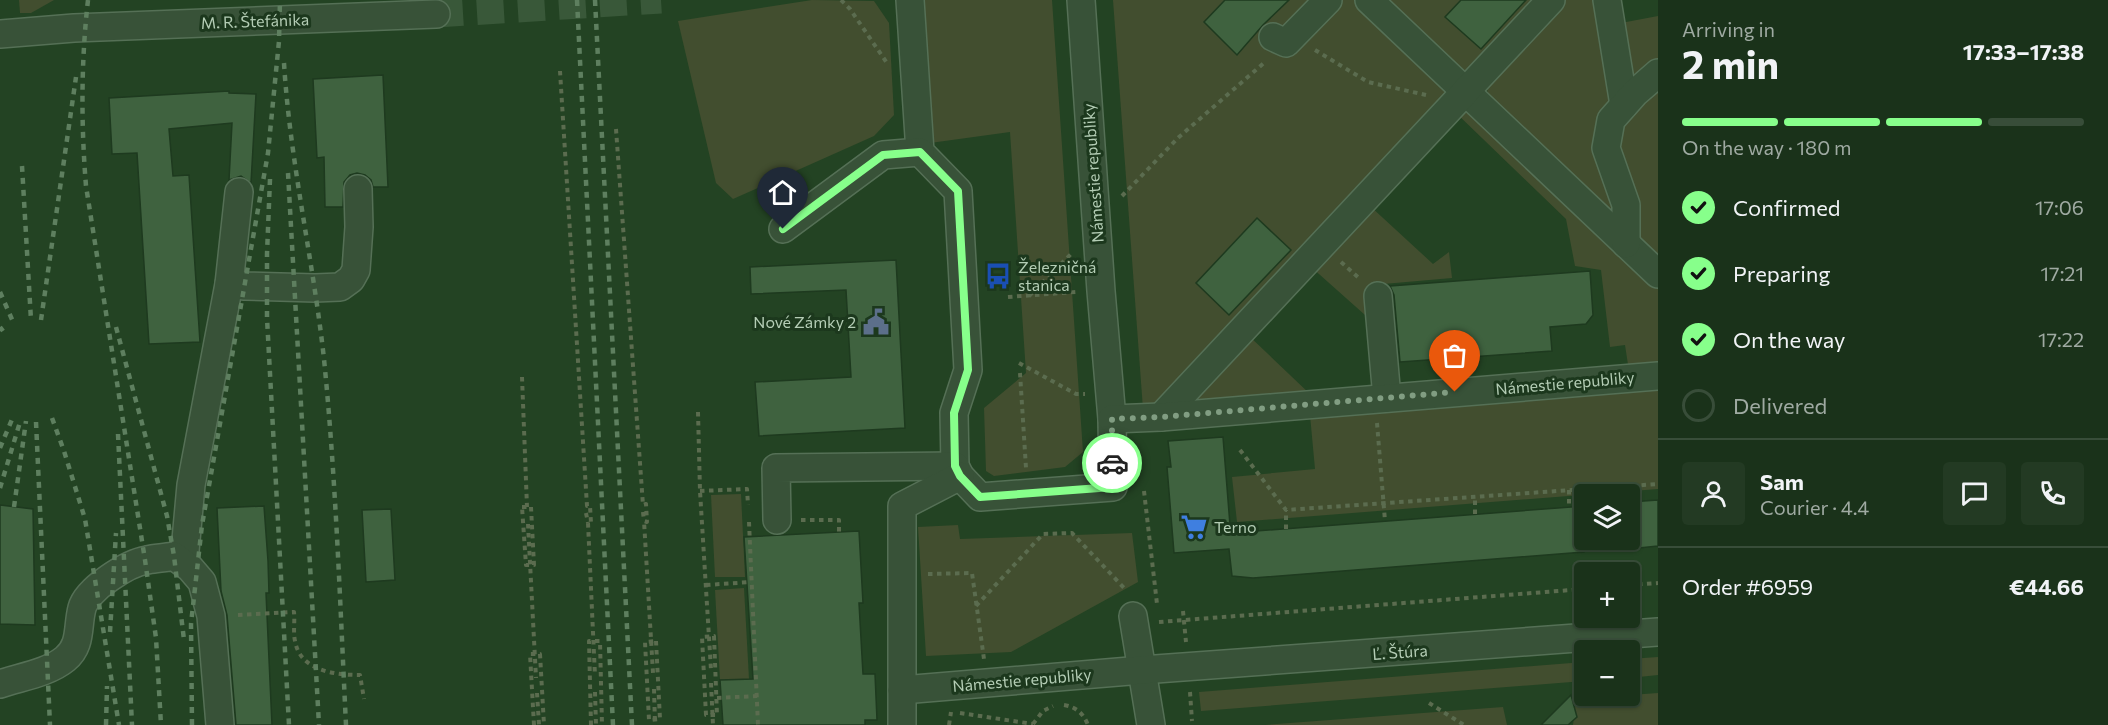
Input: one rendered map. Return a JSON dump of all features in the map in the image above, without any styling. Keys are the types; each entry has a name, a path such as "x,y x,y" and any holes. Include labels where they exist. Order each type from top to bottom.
{"street":[{"path":"910,0 920,152 958,191 968,370 954,413 957,471"},
{"name":"Námestie republiky","path":"957,471 980,497 1113,487 1111,406 1096,230 1081,0"},
{"path":"1284,39 1328,0"},
{"path":"1369,0 1460,97 1658,274"},
{"path":"1161,417 1551,0"},
{"path":"1607,0 1624,105"},
{"name":"M. R. Štefánika","path":"0,34 74,28 436,14"},
{"path":"1626,244 1626,205 1606,148 1611,120 1658,73"},
{"path":"783,229 883,155 920,152"},
{"path":"229,284 340,287 351,279 356,270 359,228 358,189"},
{"path":"184,562 191,485 229,284 239,192"},
{"path":"1378,296 1381,399"},
{"name":"Námestie republiky","path":"1111,406 1161,417 1658,376"},
{"path":"777,520 776,468 957,471"},
{"path":"902,725 902,506 957,471"},
{"path":"0,684 64,660 76,646 82,608 89,595 124,568 145,560 174,556 184,562 202,582 211,616 220,725"},
{"path":"1142,618 1142,670 1151,725"},
{"name":"Ľ. Štúra","path":"1142,670 1658,632"},
{"name":"Námestie republiky","path":"902,690 1142,670"}],"path":[{"path":"841,0 850,9 891,69"},
{"path":"1121,196 1179,137 1284,39 1368,82 1460,97"},
{"path":"560,71 587,506 590,506 591,523 588,523"},
{"path":"616,129 643,505 646,504 647,513 647,522 644,521"},
{"path":"1029,296 1096,230"},
{"path":"1323,244 1378,296"},
{"path":"1008,297 1101,291"},
{"path":"1019,363 1076,394 1111,406"},
{"path":"1020,373 1027,477"},
{"path":"522,377 527,507"},
{"path":"1381,399 1385,521"},
{"path":"698,412 700,491 711,670"},
{"path":"1240,450 1286,510 1286,529"},
{"path":"1286,510 1658,484"},
{"path":"700,491 747,489 758,725"},
{"path":"1569,490 1569,507"},
{"path":"1142,618 1144,491"},
{"path":"1475,497 1475,514"},
{"path":"522,507 531,507 529,518 534,565 530,565 526,565 522,507"},
{"path":"643,512 653,673"},
{"path":"586,513 595,641 595,676"},
{"path":"528,524 536,678"},
{"path":"976,606 1043,534 1072,533 1128,593 1142,618"},
{"path":"902,574 972,573 987,683"},
{"path":"706,585 751,582"},
{"path":"1640,584 1658,583"},
{"path":"1142,618 1574,590"},
{"path":"211,616 294,612 295,641 301,658 316,668 344,675 360,675 363,699"},
{"path":"709,636 714,636 717,715 706,715 702,637 709,636"},
{"path":"591,725 589,641 600,641 602,725"},
{"path":"656,641 660,720 655,722 649,720 645,642 651,642 656,641"},
{"path":"534,725 530,654 540,654 544,725"},
{"path":"711,683 713,725"},
{"path":"654,689 655,722"},
{"path":"595,692 596,725"},
{"path":"537,693 539,725"},
{"path":"717,698 757,696"},
{"path":"1429,703 1464,725"},
{"path":"1033,725 1043,711 1058,705 1074,708 1080,712 1088,725"},
{"path":"949,725 951,712"}],"green space":[{"path":"19,0 54,0 31,13 20,13"},
{"path":"812,0 874,1 889,23 894,115 874,136 733,199 716,183 678,21"},
{"path":"921,0 1052,0 1083,452 1065,467 994,476 986,471 984,408 1026,373 1010,132 930,143"},
{"path":"1113,0 1356,0 1445,85 1444,103 1162,405 1143,409"},
{"path":"1380,0 1541,0 1474,72 1455,72"},
{"path":"1562,0 1601,0 1605,26 1658,16 1658,263 1488,102 1487,81"},
{"path":"1472,106 1658,289 1658,369 1629,371 1625,345 1610,347 1601,270 1575,266 1566,219 1454,111"},
{"path":"1370,206 1433,264 1449,252 1452,278 1372,285 1374,323 1310,266"},
{"path":"1248,335 1311,395 1190,405"},
{"path":"1658,386 1658,489 1640,490 1640,484 1574,484 1574,496 1237,522 1232,477 1315,469 1310,415"},
{"path":"741,494 745,577 715,577 711,495"},
{"path":"958,525 960,539 1132,533 1138,582 1011,652 926,656 918,527"},
{"path":"744,588 749,679 720,680 715,590"},
{"path":"1658,657 1658,675 1640,677 1640,658"},
{"path":"1574,663 1574,682 1201,711 1199,692"},
{"path":"1658,693 1658,725 1573,725 1575,706 1640,706 1640,694"},
{"path":"1503,707 1507,725 1265,725"}],"building":[{"path":"1225,0 1289,0 1237,55 1204,22"},
{"path":"1461,0 1526,0 1481,49 1445,17"},
{"path":"383,75 388,187 373,187 371,180 365,175 357,173 350,175 344,182 343,207 325,207 324,157 317,158 313,79"},
{"path":"229,91 229,93 256,94 251,183 241,176 229,180 232,123 169,129 173,176 189,175 200,342 149,344 137,153 112,154 109,98"},
{"path":"1257,218 1291,250 1229,315 1196,283"},
{"path":"896,260 905,428 759,436 755,382 851,377 846,290 751,294 750,267"},
{"path":"1590,271 1593,315 1586,324 1550,327 1552,351 1400,362 1394,295 1390,286"},
{"path":"1223,437 1230,525 1242,526 1243,532 1574,507 1574,550 1584,550 1584,552 1253,578 1232,576 1229,549 1174,553 1167,467 1171,467 1168,441"},
{"path":"1658,500 1658,546 1640,548 1640,501"},
{"path":"0,505 33,509 35,625 0,624"},
{"path":"264,506 268,561 269,593 266,593 272,725 236,725 227,615 221,591 217,508"},
{"path":"391,509 395,580 366,582 362,510"},
{"path":"859,531 863,603 859,603 863,674 875,674 877,720 865,720 865,725 723,725 720,680 753,679 744,537"},
{"path":"1571,695 1577,717 1568,725 1541,725"}],"tunnel":[{"path":"436,14 661,0"}],"railway":[{"path":"88,0 82,93 86,186 156,638 161,725"},
{"path":"192,725 191,624 202,525 268,153 279,41 280,0"},
{"path":"577,0 613,725"},
{"path":"595,0 632,725"},
{"path":"284,63 291,137 324,359 335,496 346,725"},
{"path":"41,320 76,77"},
{"path":"22,166 31,320"},
{"path":"288,173 319,725"},
{"path":"270,179 267,318 289,725"},
{"path":"0,292 14,324"},
{"path":"0,327 3,331"},
{"path":"116,327 167,516 184,640"},
{"path":"0,448 13,417"},
{"path":"52,418 85,519 119,725"},
{"path":"14,507 26,421"},
{"path":"0,488 20,422"},
{"path":"36,422 50,725"},
{"path":"118,434 132,725"},
{"path":"110,632 116,533"},
{"path":"106,725 107,686"}],"way so far":[{"path":"1112,463 1112,419 1161,417 1455,392"}],"place":[{"name":"Železničná stanica","path":"998,276"},
{"name":"Nové Zámky 2","path":"876,322"},
{"name":"Terno","path":"1194,527"}],"route":[{"path":"783,229 883,155 920,152 958,191 968,370 954,413 955,466 960,476 980,497 1113,487 1112,463"}]}
